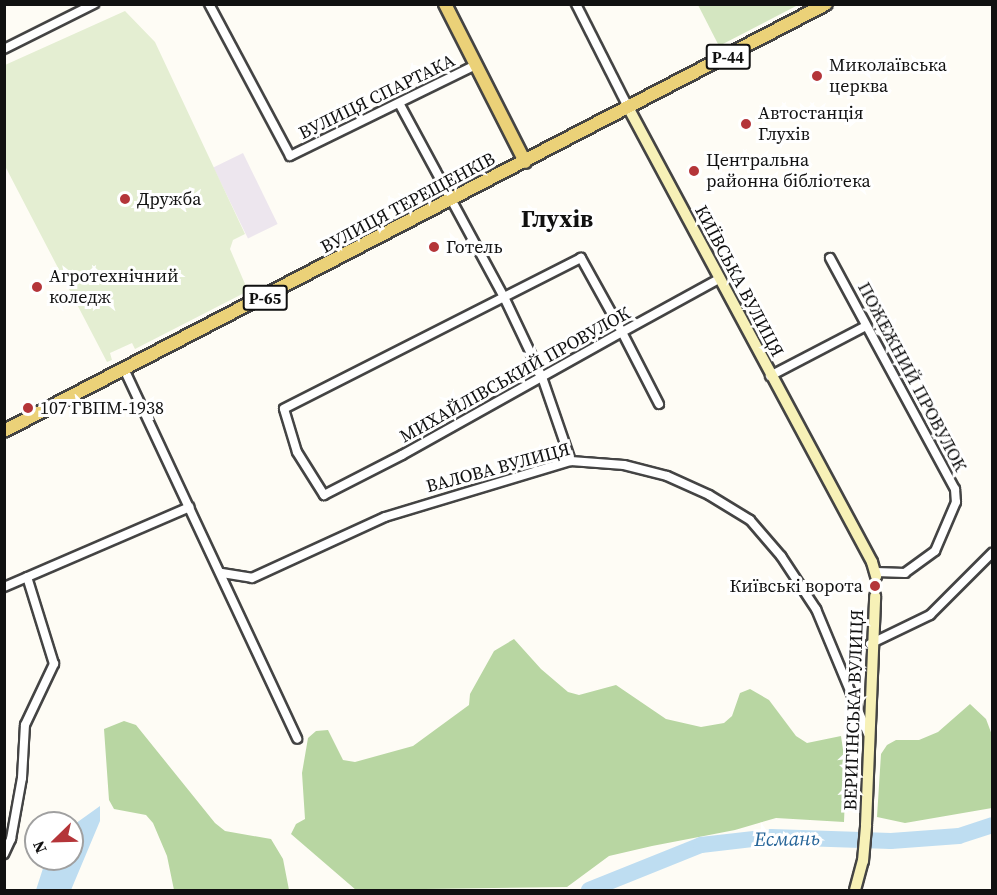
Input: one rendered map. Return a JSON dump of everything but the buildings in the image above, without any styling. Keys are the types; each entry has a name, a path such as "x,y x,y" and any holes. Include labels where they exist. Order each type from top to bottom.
{"main road":[{"path":"445,4 525,162"},
{"name":"ВУЛИЦЯ ТЕРЕЩЕНКІВ","path":"4,431 125,371 826,4"}],"street":[{"path":"4,49 94,4"},
{"name":"ВУЛИЦЯ СПАРТАКА","path":"209,4 290,156 476,65"},
{"name":"КИЇВСЬКА ВУЛИЦЯ","path":"576,4 629,109 876,574"},
{"path":"399,103 454,199 504,297 542,377 571,461"},
{"path":"504,297 581,258 659,404"},
{"name":"ПОЖЕЖНИЙ ПРОВУЛОК","path":"830,258 949,476 956,502 935,551 919,567 905,573 876,574"},
{"name":"МИХАЙЛІВСЬКИЙ ПРОВУЛОК","path":"504,297 284,409 297,452 324,495 719,279"},
{"path":"770,376 866,326"},
{"path":"125,371 222,573 297,739"},
{"name":"ВАЛОВА ВУЛИЦЯ","path":"222,573 252,578 385,517 571,461 624,465 667,476 709,495 750,520 781,556 816,609 870,739"},
{"path":"4,587 190,507"},
{"path":"870,644 930,615 993,553"},
{"path":"4,854 11,839 21,778 25,725 54,664 27,577"},
{"name":"ВЕРИГІНСЬКА ВУЛИЦЯ","path":"855,891 863,861 866,825 870,739 870,644 874,596"}],"shaded area":[{"path":"243,153 278,224 248,238 213,167"}],"green space":[{"path":"798,4 719,46 698,5"},
{"name":"Дружба","path":"125,11 155,42 245,234 233,240 230,249 248,291 135,349 132,343 110,353 112,360 107,362 5,166 5,65"},
{"path":"514,639 541,669 568,692 579,695 616,685 666,719 701,727 724,723 732,716 740,693 750,689 769,700 796,736 807,743 841,736 846,770 844,822 776,818 735,830 609,856 567,887 356,890 291,834 296,824 305,819 302,773 308,738 316,731 328,730 343,760 355,762 413,746 469,705 470,694 494,651"},
{"path":"970,704 986,719 992,735 992,808 905,823 877,817 881,754 887,745 896,740 919,740 938,732"},
{"path":"124,721 136,725 215,823 225,831 271,839 283,859 289,890 174,890 167,856 153,823 146,815 114,809 109,800 104,729"}],"water":[{"path":"100,806 100,821 84,859 84,817"},
{"path":"42,871 79,871 71,890 36,890"}],"waterway":[{"name":"Есмань","path":"589,890 701,845 771,837 891,841 959,836 992,825"}],"tunnel":[{"path":"875,596 876,576"}],"place":[{"name":"Миколаївська церква","path":"817,76"},
{"name":"Автостанція Глухів","path":"746,124"},
{"name":"Центральна районна бібліотека","path":"694,171"},
{"name":"Дружба","path":"125,199"},
{"name":"Готель","path":"434,247"},
{"name":"Агротехнічний коледж","path":"37,287"},
{"name":"107 ГВПМ-1938","path":"28,408"},
{"name":"Київські ворота","path":"875,586"}],"district":[{"name":"Глухів","path":"557,219"}]}
